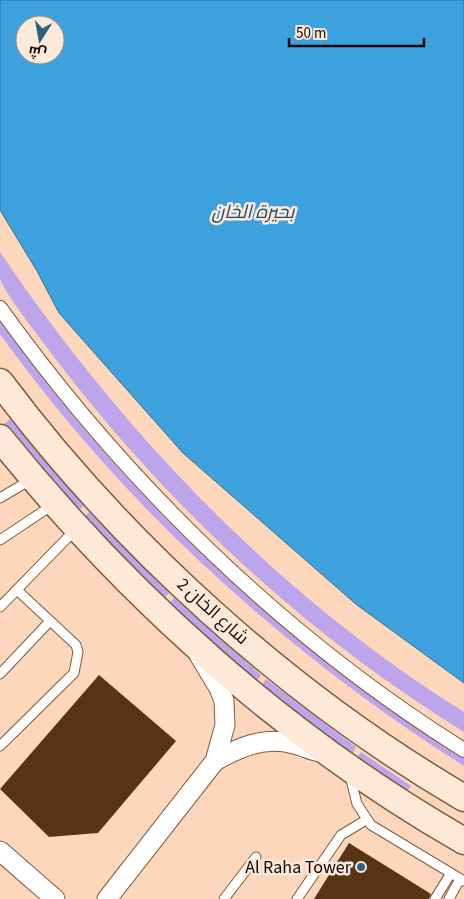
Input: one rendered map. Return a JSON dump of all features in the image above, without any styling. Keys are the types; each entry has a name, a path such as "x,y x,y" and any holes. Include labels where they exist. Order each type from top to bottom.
{"main road":[{"name":"شارع الخان 2","path":"0,382 77,475 120,522 210,609 279,668 357,728 464,798"},
{"name":"شارع الخان 2","path":"0,438 33,479 77,528 128,581 192,642 285,719 337,759 464,841"}],"street":[{"path":"0,308 83,416 127,466 220,559 344,665 431,729 464,750"},
{"path":"107,899 215,761 225,725 224,701 219,688 192,642"},
{"path":"215,761 246,745 266,741 286,742 337,759"},
{"path":"0,851 55,899"}],"lane":[{"path":"0,498 33,479"},
{"path":"0,540 55,504"},
{"path":"0,607 77,528"},
{"path":"0,746 74,673 78,652 76,645 17,590"},
{"path":"0,674 50,621"},
{"path":"337,759 366,820 379,832 462,880 449,899"},
{"path":"297,899 341,835 366,820"},
{"path":"224,899 256,857"},
{"path":"435,899 451,873"}],"shaded area":[{"path":"0,252 47,318 98,383 151,446 208,506 268,563 330,617 396,667 464,712 464,732 407,695 296,611 194,517 146,467 101,415 26,320 8,295 0,278"},
{"path":"0,319 29,360 92,439 126,477 197,549 280,622 464,756 464,766 398,722 333,675 271,625 211,572 154,517 48,398 0,334"},
{"path":"10,419 84,506 78,511 3,425"},
{"path":"89,512 169,593 163,600 83,518"},
{"path":"174,598 261,675 256,682 168,604"},
{"path":"266,679 356,747 352,755 261,686"},
{"path":"361,752 411,786 406,793 356,759"}],"water":[{"name":"بحيرة الخان","path":"0,0 464,0 464,683 357,605 183,453 59,313 37,271 0,210"}],"building":[{"path":"99,675 176,741 98,833 49,837 0,789"},
{"name":"Al Raha Tower","path":"349,843 431,894 429,899 314,899"}],"place":[{"name":"Al Raha Tower","path":"361,867"}]}
